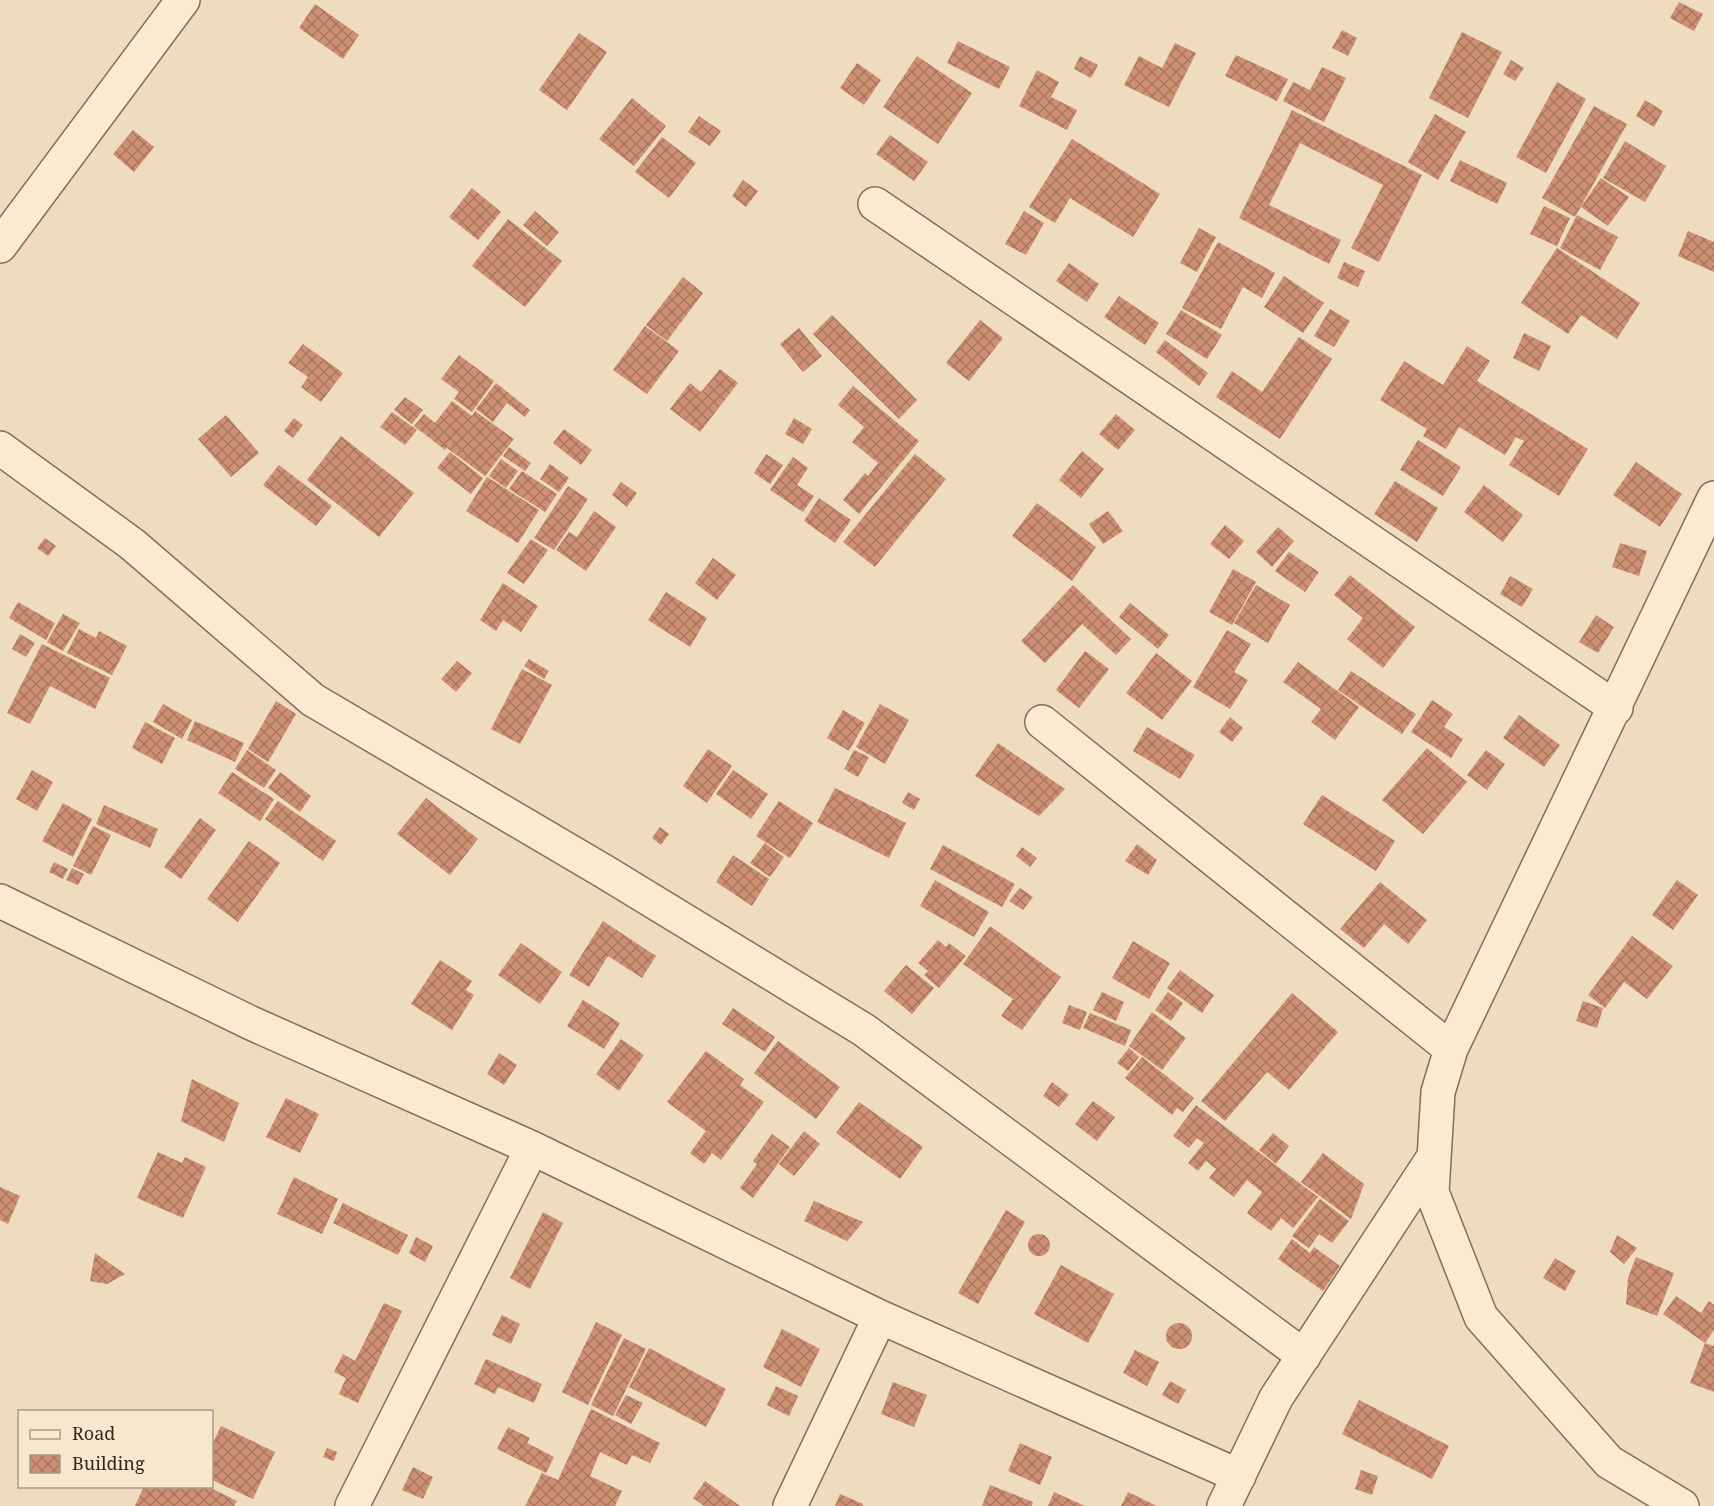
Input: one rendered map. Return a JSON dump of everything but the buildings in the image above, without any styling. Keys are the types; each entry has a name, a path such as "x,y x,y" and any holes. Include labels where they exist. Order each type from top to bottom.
{"street":[{"path":"0,246 183,0"},
{"path":"875,204 1616,708"},
{"path":"0,448 132,544 313,700 605,872 864,1030 1304,1356"},
{"path":"1682,1506 1609,1462 1481,1317 1432,1192 1438,1092 1451,1049 1616,708 1714,498"},
{"path":"1042,722 1451,1049"},
{"path":"0,901 251,1023 532,1148 880,1317 1239,1476"},
{"path":"352,1506 532,1148"},
{"path":"1224,1506 1276,1398 1434,1156"},
{"path":"790,1506 880,1317"}]}
